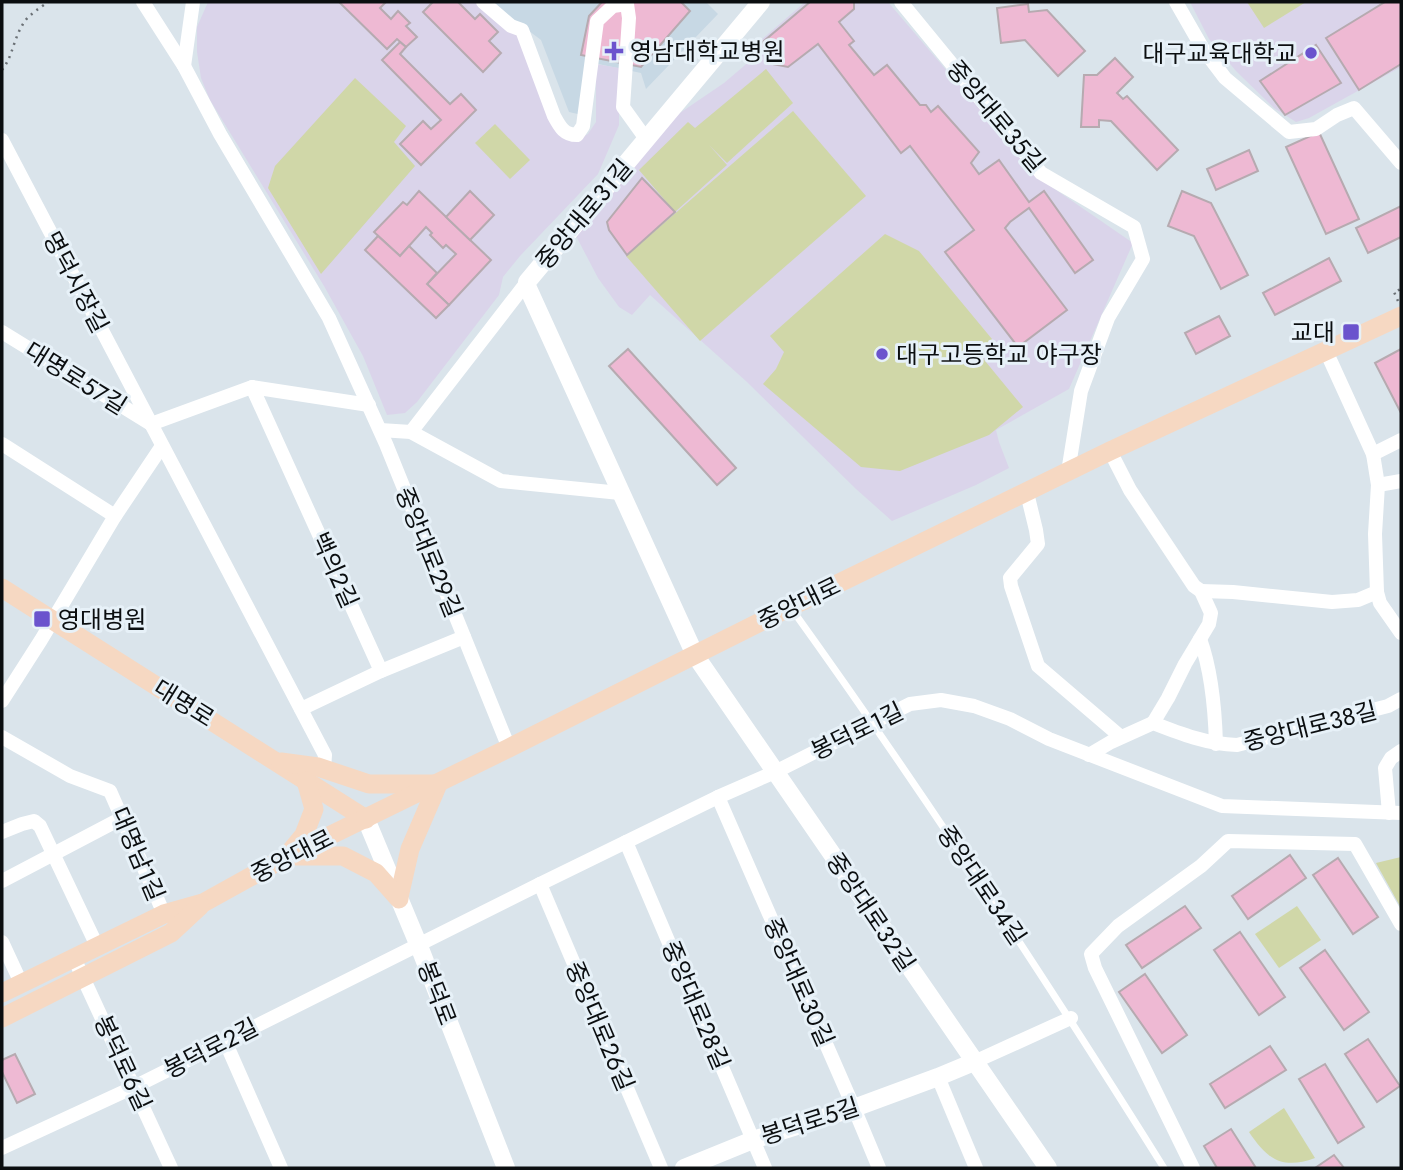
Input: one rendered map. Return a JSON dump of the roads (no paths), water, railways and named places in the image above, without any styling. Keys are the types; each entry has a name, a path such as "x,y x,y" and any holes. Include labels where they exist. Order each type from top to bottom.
{"main road":[{"name":"중앙대로","path":"2,993 164,914 203,903 286,857 438,784 790,607 1110,451 1401,316"},
{"name":"대명로","path":"2,587 366,819"},
{"path":"276,762 324,769 369,784 438,784 410,849 399,898"},
{"path":"286,857 304,835 314,809 306,781"},
{"path":"286,857 343,856 376,873 399,898"},
{"name":"중앙대로","path":"2,1017 170,933 203,903"}],"street":[{"name":"중앙대로29길","path":"144,2 184,66 220,134 329,318 380,430 509,748"},
{"path":"184,66 193,2"},
{"path":"483,2 511,26 522,30 554,116 561,128 570,135 578,135 583,126 597,21 613,6 627,4 629,18 623,107 646,139"},
{"name":"중앙대로31길","path":"695,655 527,282 761,2"},
{"name":"중앙대로35길","path":"901,2 1041,173 1134,227 1143,259 1108,318 1081,391 1068,472"},
{"path":"1176,2 1203,49 1225,78 1289,132 1316,129 1354,108 1401,163"},
{"name":"명덕시장길","path":"2,142 325,755 324,769"},
{"path":"411,432 527,282"},
{"name":"대명로57길","path":"2,332 151,424"},
{"path":"1326,351 1373,454 1378,485 1375,534 1377,592 1380,603 1401,633"},
{"path":"151,424 252,387 369,405"},
{"name":"백의2길","path":"252,387 381,671"},
{"path":"380,430 411,432 501,481 620,493"},
{"path":"1373,454 1401,440"},
{"path":"2,444 116,516"},
{"path":"2,701 116,516 163,446"},
{"name":"중앙대로38길","path":"1110,451 1130,490 1194,586 1201,591 1211,613 1209,624 1153,723 1216,744 1237,746 1388,706 1401,699"},
{"path":"1378,485 1401,481"},
{"path":"1027,493 1038,544 1010,578 1038,666 1121,737"},
{"path":"1201,591 1332,602 1358,600 1377,592"},
{"path":"301,709 381,671 464,637"},
{"name":"중앙대로38길","path":"1200,639 1210,681 1216,744"},
{"name":"중앙대로32길","path":"695,655 1048,1168"},
{"name":"봉덕로1길","path":"419,946 540,884 910,704 941,700 974,706 1010,719 1049,739 1222,806 1395,813"},
{"path":"1089,755 1153,723"},
{"name":"대명남1길","path":"2,737 70,776 110,791 164,914"},
{"path":"1395,813 1385,768 1391,758 1401,751"},
{"name":"중앙대로30길","path":"718,797 879,1168"},
{"path":"2,881 122,818"},
{"name":"봉덕로","path":"366,819 506,1168"},
{"path":"2,832 34,821 40,826 97,946"},
{"path":"1193,1168 1095,968 1091,954 1118,926 1201,866 1228,841 1355,844 1401,924"},
{"name":"중앙대로28길","path":"626,842 765,1168"},
{"name":"중앙대로26길","path":"540,884 661,1168"},
{"path":"2,942 21,983"},
{"name":"봉덕로2길","path":"2,1148 134,1087 419,946"},
{"name":"봉덕로6길","path":"74,958 172,1168"},
{"name":"봉덕로5길","path":"684,1168 753,1140 854,1108 938,1077 1071,1018"},
{"path":"225,1041 281,1168"},
{"path":"938,1077 976,1168"}],"lane":[{"name":"중앙대로34길","path":"790,607 873,722 1071,1018 1164,1168"}],"place":[{"name":"영남대학교병원","path":"614,51"},
{"name":"대구교육대학교","path":"1311,53"},
{"name":"교대","path":"1351,332"},
{"name":"대구고등학교 야구장","path":"882,354"},
{"name":"영대병원","path":"42,619"}]}
